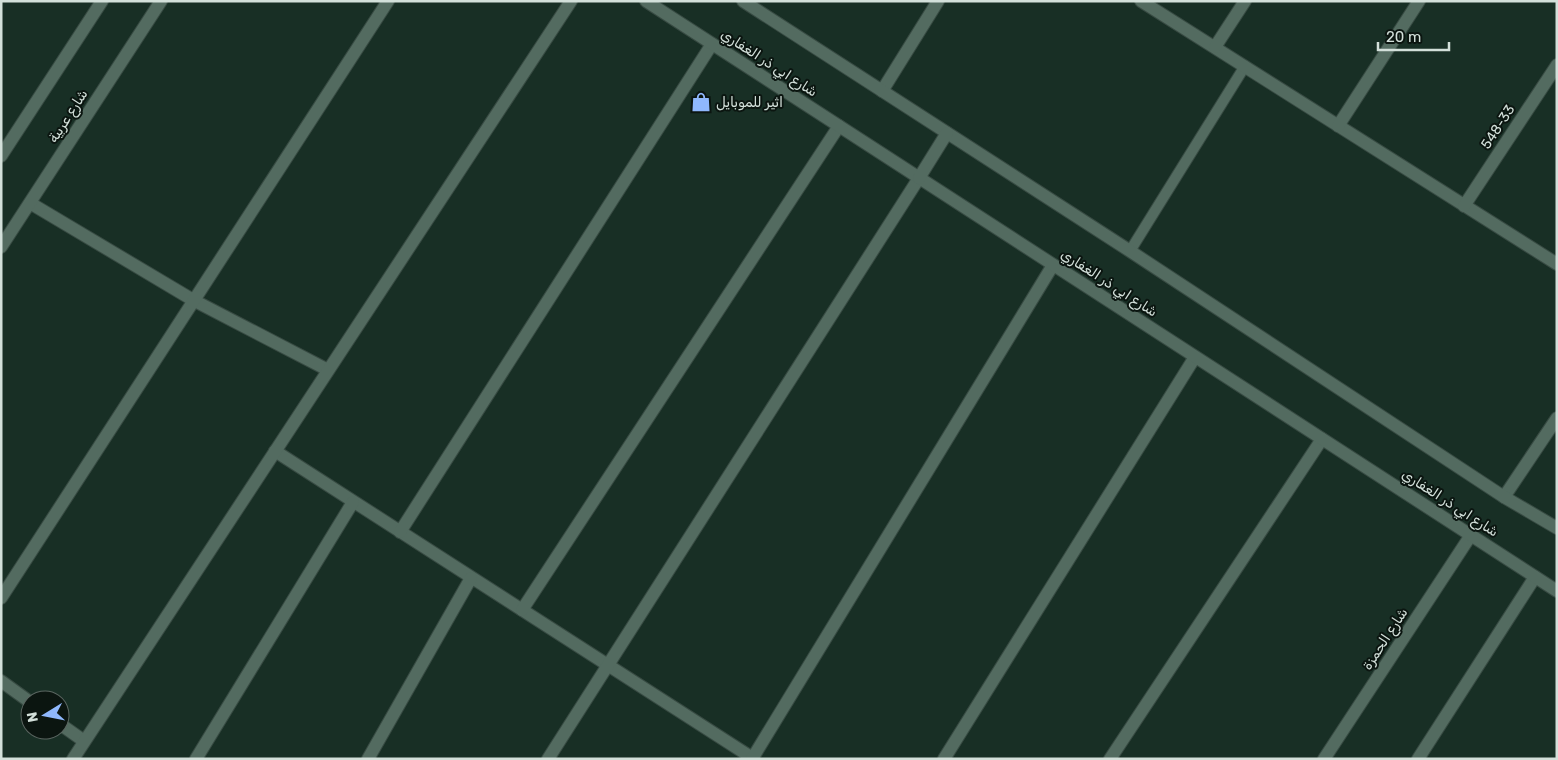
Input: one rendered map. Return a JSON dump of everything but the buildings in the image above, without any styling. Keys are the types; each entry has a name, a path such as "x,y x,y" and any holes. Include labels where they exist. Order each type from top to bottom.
{"street":[{"path":"1,156 102,1"},
{"name":"شارع عربية","path":"1,247 161,1"},
{"path":"1,598 388,1"},
{"path":"73,759 571,1"},
{"name":"شارع ابي ذر الغفاري","path":"646,1 1557,591"},
{"path":"882,91 938,1"},
{"path":"1141,1 1557,264"},
{"path":"1215,47 1244,1"},
{"path":"1338,126 1419,1"},
{"path":"746,2 1130,251 1504,498 1557,528"},
{"path":"400,532 712,44"},
{"name":"548-33","path":"1464,206 1557,65"},
{"path":"522,610 839,126"},
{"path":"548,759 947,133"},
{"path":"30,203 193,300 328,370"},
{"path":"275,451 753,758 1053,265"},
{"path":"944,759 1196,357"},
{"path":"1504,498 1557,418"},
{"path":"1110,759 1322,439"},
{"path":"196,759 353,502"},
{"name":"شارع الحمزة","path":"1324,759 1471,535"},
{"path":"1418,759 1535,577"},
{"path":"368,759 472,578"},
{"path":"1,681 20,695"},
{"path":"70,732 84,742"}],"lane":[{"path":"1130,251 1245,66"}],"place":[{"name":"اثير للموبايل","path":"701,102"}]}
